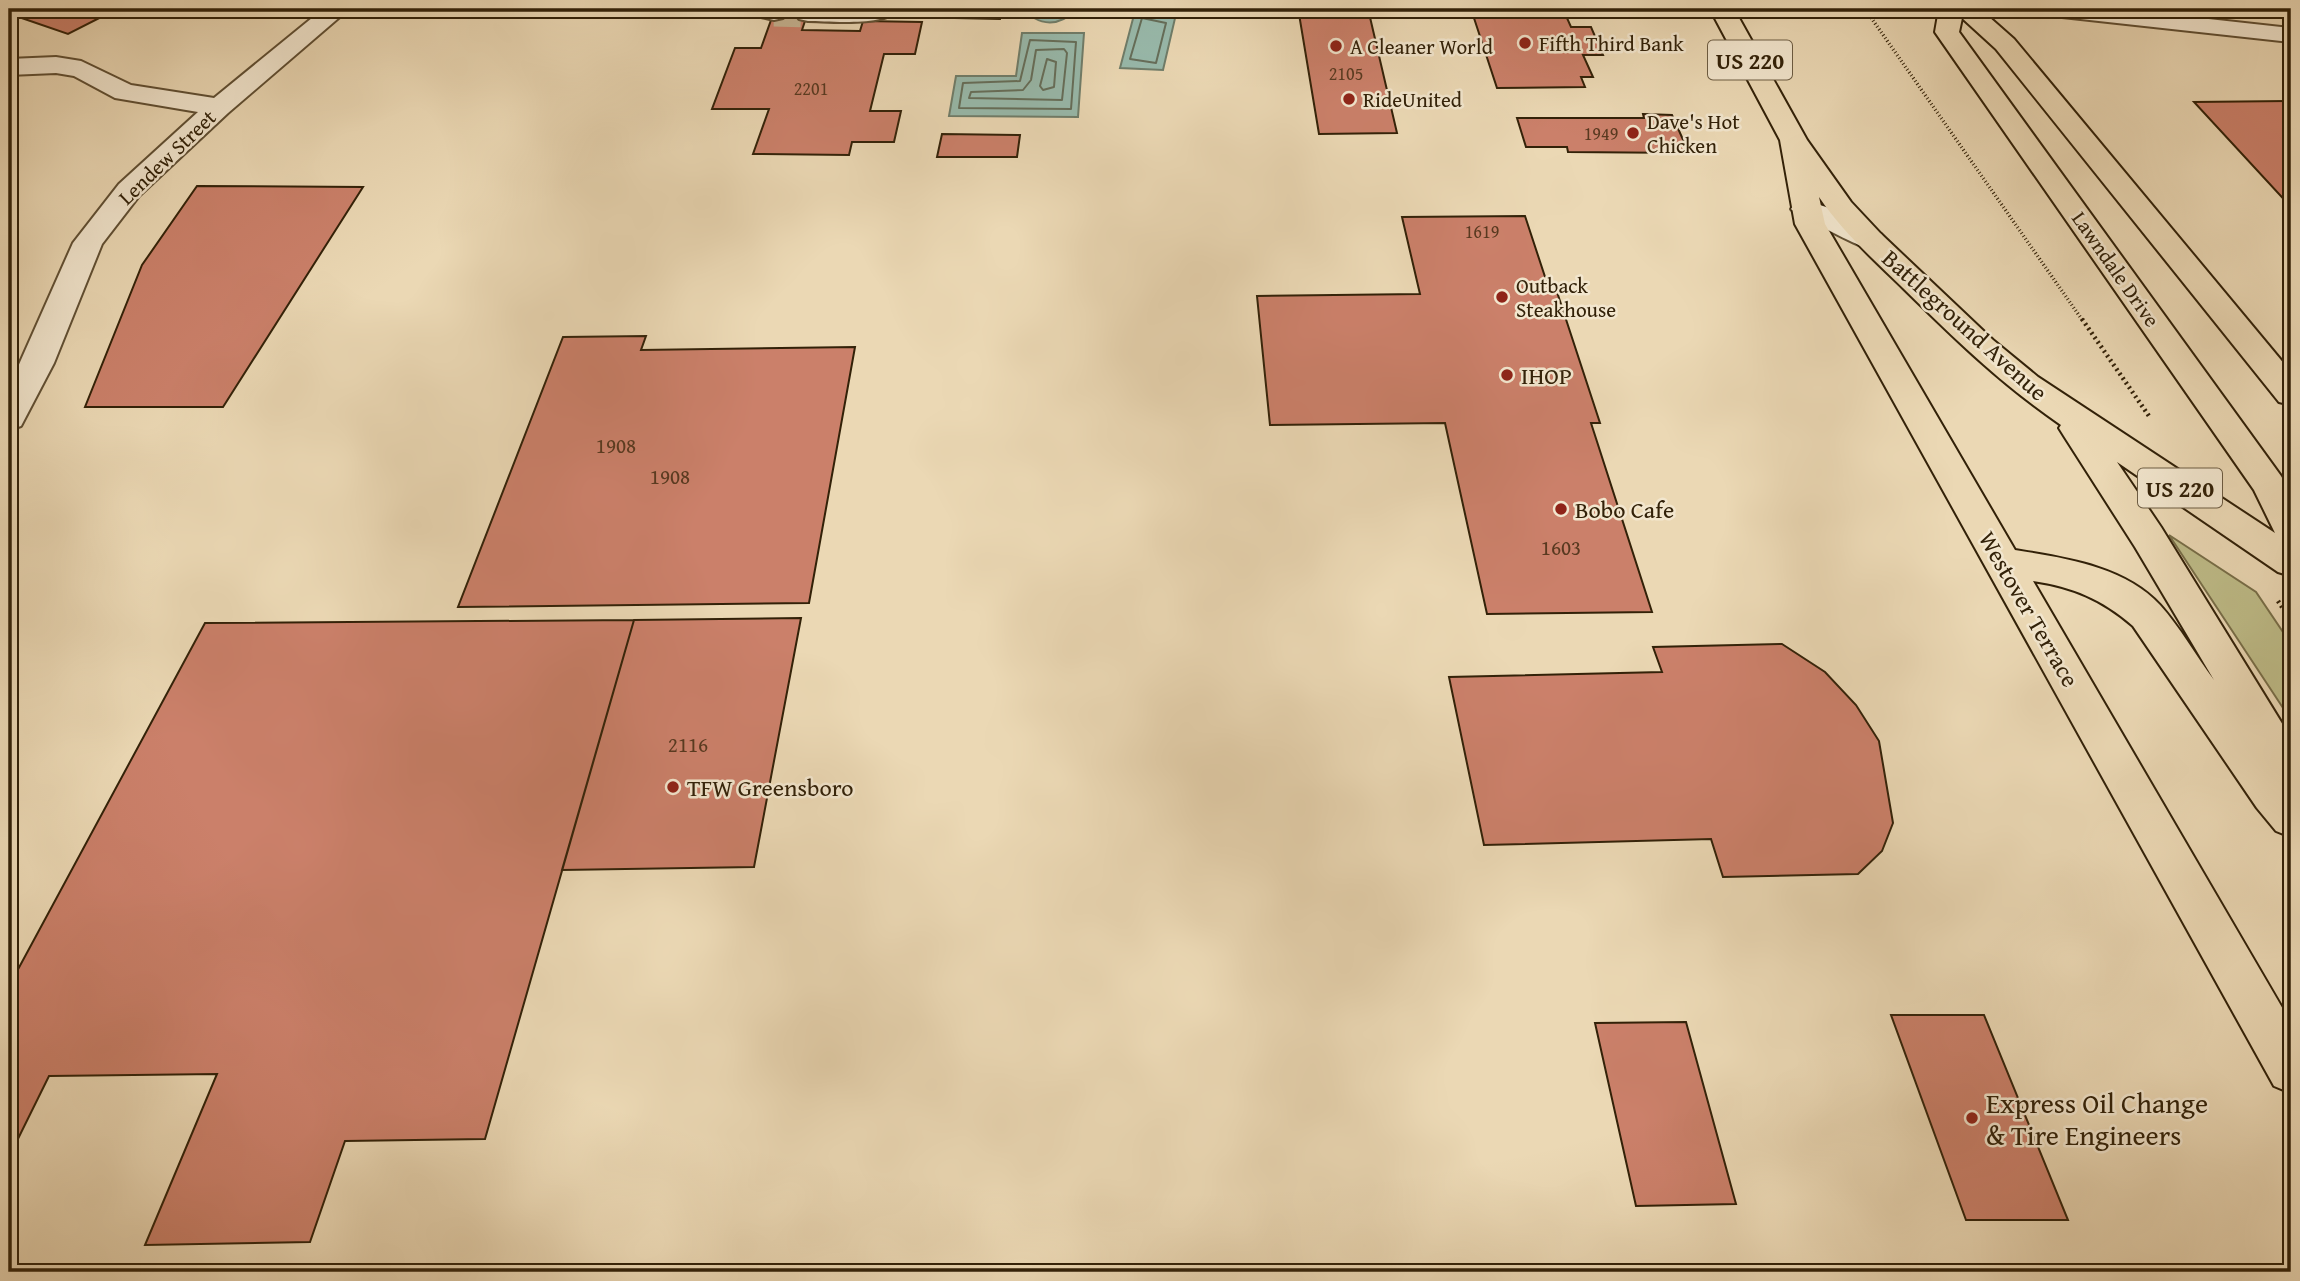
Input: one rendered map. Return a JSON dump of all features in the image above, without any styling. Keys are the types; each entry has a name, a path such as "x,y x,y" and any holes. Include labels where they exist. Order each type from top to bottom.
{"main road":[{"name":"Battleground Avenue","path":"1722,9 1794,140 1841,208 1871,240 1982,347 2026,385 2067,415 2291,562"},
{"name":"Lawndale Drive","path":"1951,9 1947,32 2269,485 2291,529"},
{"path":"1966,9 2005,44 2291,394"},
{"name":"Westover Terrace","path":"1794,140 1805,209 1810,224 2291,1069"},
{"path":"2067,415 2148,537 2291,774"},
{"path":"2002,562 2095,579 2124,594 2146,615 2291,818"}],"street":[{"name":"Lendew Street","path":"9,418 38,363 88,243 129,190 219,107 337,9"},
{"path":"808,15 870,14 887,9"},
{"path":"2053,9 2291,35"},
{"path":"9,67 56,65 81,69 124,92 219,107"},
{"path":"1805,209 1828,217 1871,240"}],"path":[{"path":"1865,9 2151,419"},
{"path":"2276,598 2291,621"}],"shaded area":[{"path":"2169,535 2256,592 2291,644 2291,720"}],"water":[{"path":"1039,9 1077,9 1067,17 1046,22 1034,18 1032,14"},
{"path":"1135,11 1176,14 1163,70 1120,68"},
{"path":"1022,33 1084,33 1078,117 949,116 956,76 1016,76"}],"building":[{"path":"20,9 117,9 68,34 10,14"},
{"path":"775,9 809,9 802,30 860,31 863,21 922,22 915,54 884,54 870,111 901,111 894,142 852,142 849,155 753,154 769,109 712,109 735,48 761,48"},
{"path":"959,9 1002,9 1000,19 956,18"},
{"path":"1477,9 1563,9 1571,27 1591,27 1603,55 1583,55 1593,77 1581,77 1585,87 1497,88 1472,12"},
{"path":"1369,13 1397,133 1319,134 1299,14"},
{"path":"2291,101 2291,207 2194,102"},
{"path":"1643,114 1672,115 1689,153 1568,152 1567,147 1526,147 1517,118 1644,118"},
{"path":"942,134 1020,135 1017,157 937,157"},
{"path":"197,186 363,187 223,407 85,407 142,265"},
{"path":"1525,216 1550,292 1557,292 1600,423 1591,423 1652,612 1487,614 1445,423 1270,425 1257,296 1420,294 1402,217"},
{"path":"646,336 641,350 855,347 809,603 458,607 563,337"},
{"path":"801,618 754,867 562,870 634,620"},
{"path":"634,620 485,1139 345,1141 310,1242 145,1245 217,1074 49,1076 9,1157 9,986 205,623"},
{"path":"1782,644 1825,672 1856,705 1879,741 1893,823 1882,851 1858,874 1723,877 1711,839 1484,845 1449,677 1662,672 1653,647"},
{"path":"1891,1015 1984,1015 2068,1220 1966,1220"},
{"path":"1686,1022 1736,1204 1636,1206 1595,1023"}],"tunnel":[{"path":"774,13 808,14"}],"place":[{"name":"Fifth Third Bank","path":"1525,43"},
{"name":"A Cleaner World","path":"1336,46"},
{"name":"RideUnited","path":"1349,99"},
{"name":"Dave's Hot Chicken","path":"1633,133"},
{"name":"Outback Steakhouse","path":"1502,297"},
{"name":"IHOP","path":"1507,375"},
{"name":"Bobo Cafe","path":"1561,509"},
{"name":"TFW Greensboro","path":"673,787"},
{"name":"Express Oil Change & Tire Engineers","path":"1972,1118"}]}
